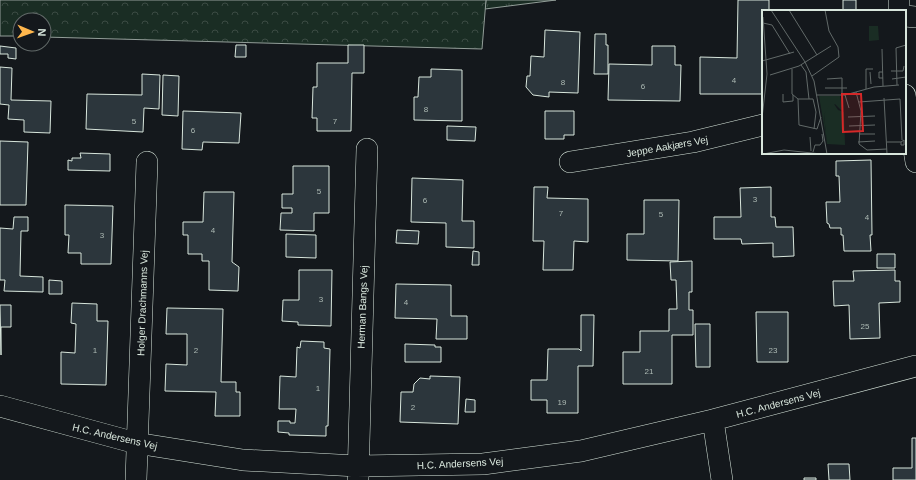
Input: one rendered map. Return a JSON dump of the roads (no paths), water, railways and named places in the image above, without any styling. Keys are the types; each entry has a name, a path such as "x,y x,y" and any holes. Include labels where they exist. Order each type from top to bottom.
{"street":[{"path":"906,101 916,162"},
{"name":"Jeppe Aakjærs Vej","path":"570,162 693,142 762,125"},
{"name":"Herman Bangs Vej","path":"358,473 367,148"},
{"name":"Holger Drachmanns Vej","path":"136,480 136,443 147,162"},
{"name":"H.C. Andersens Vej","path":"0,406 136,443 243,460 358,473 483,464 581,451 713,420 916,366"},
{"path":"713,420 722,480"}]}
